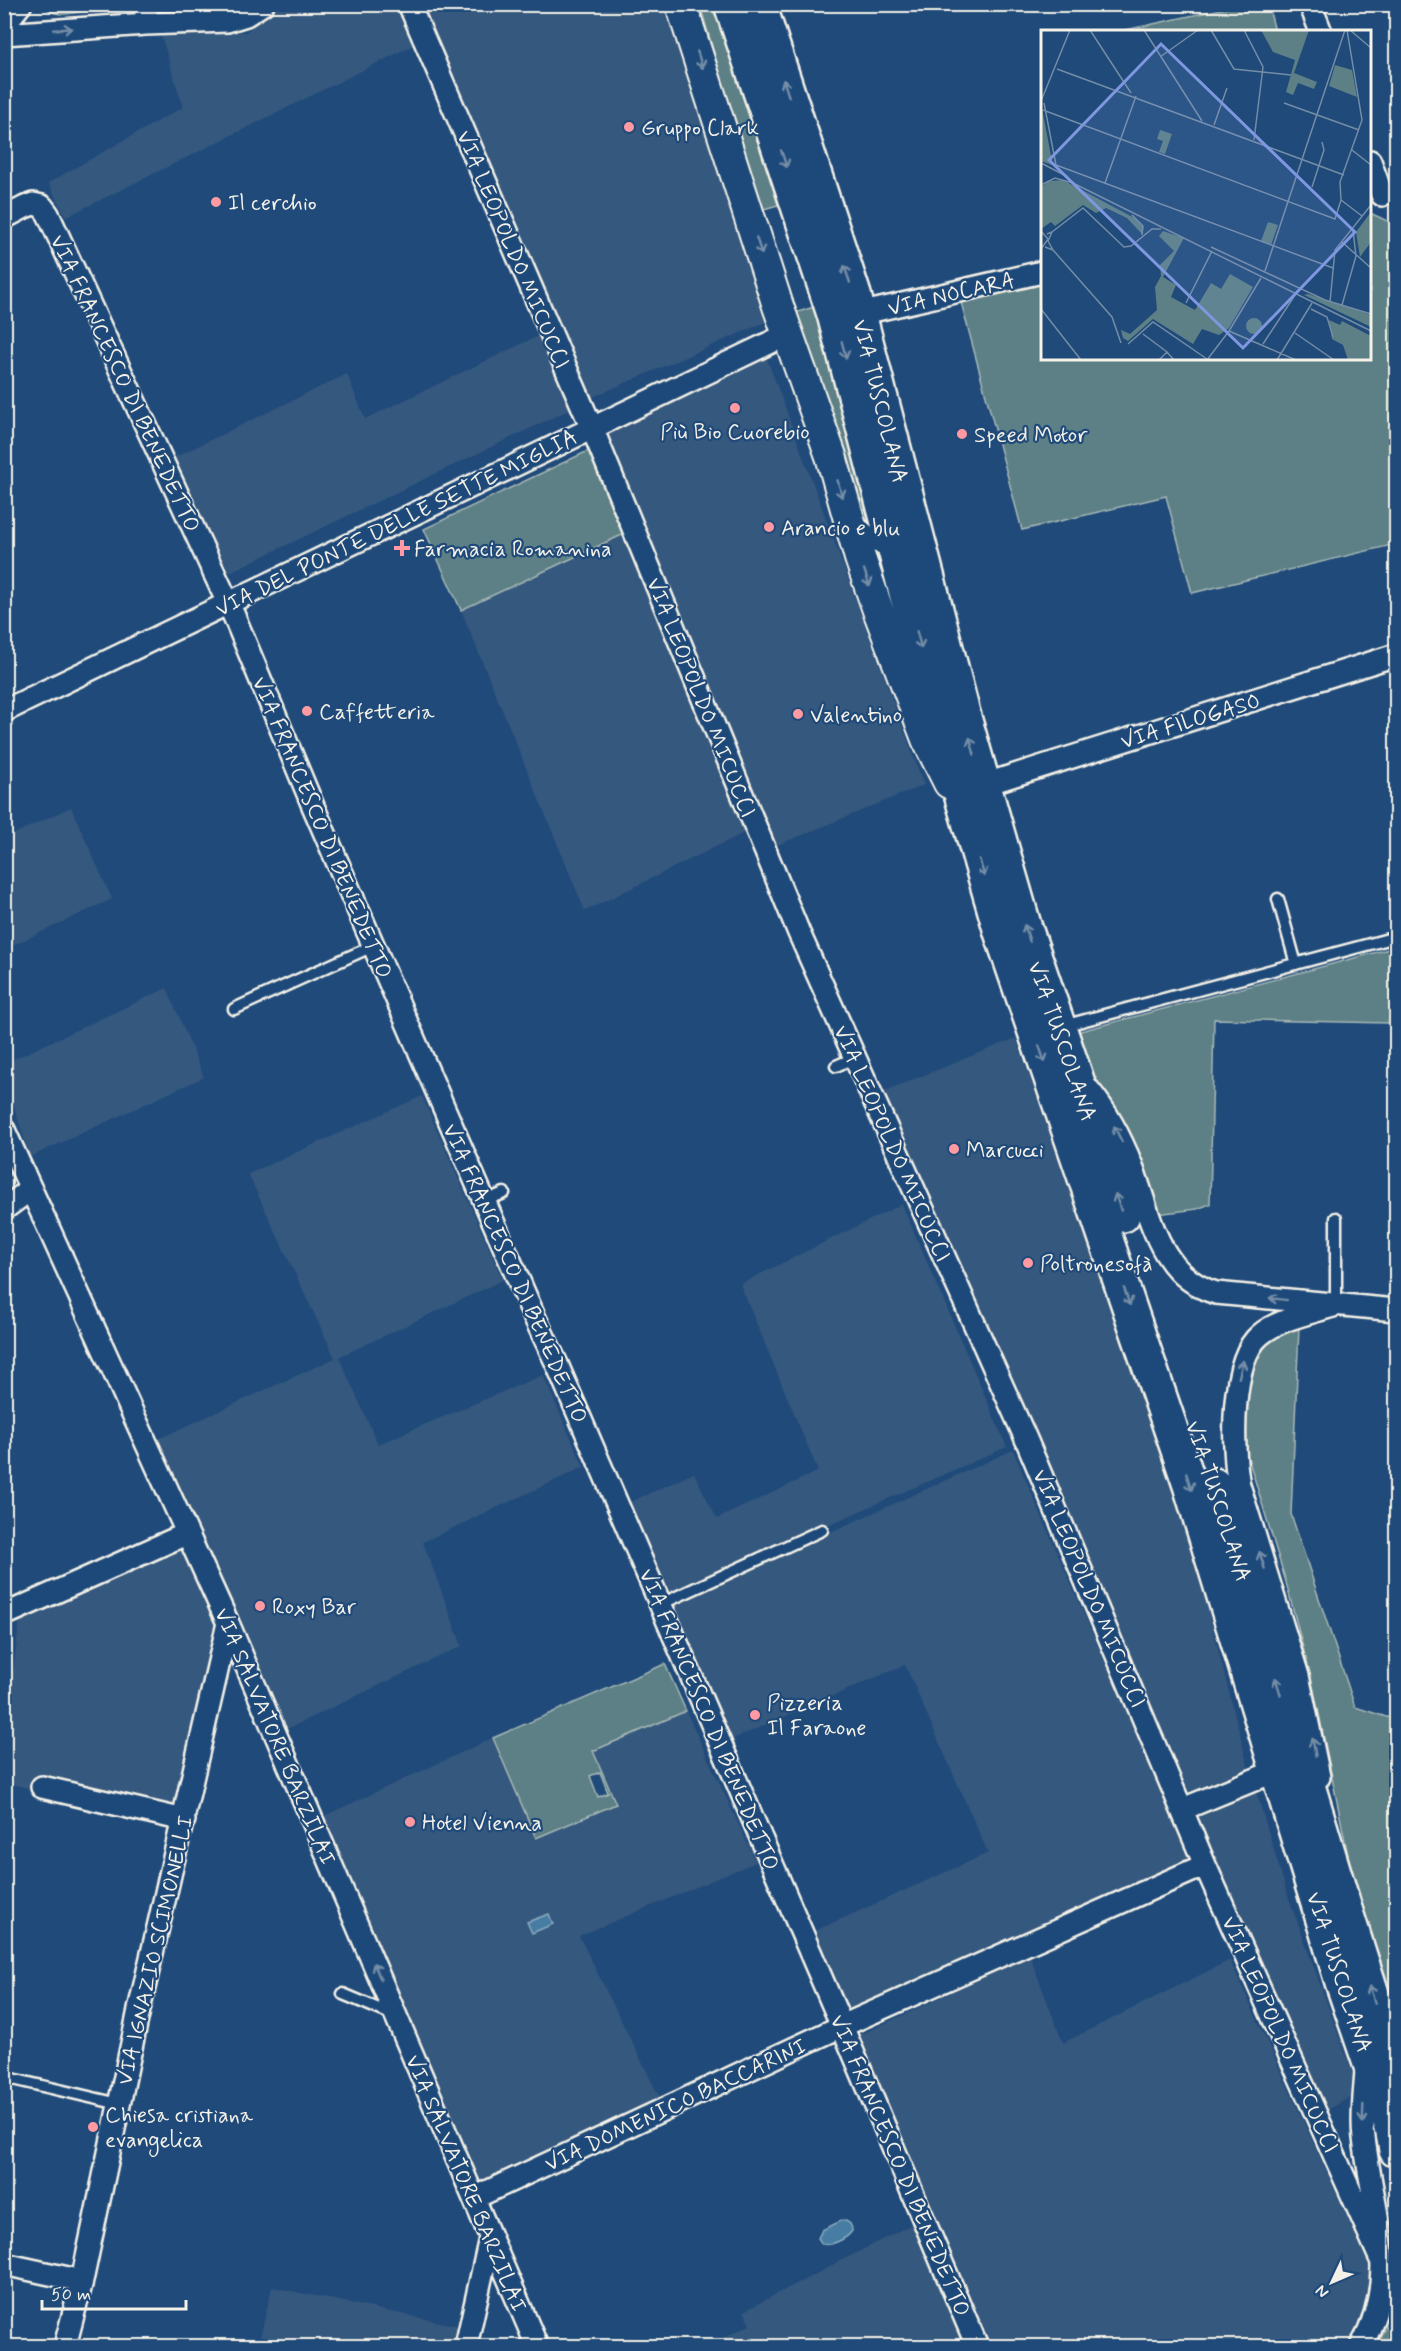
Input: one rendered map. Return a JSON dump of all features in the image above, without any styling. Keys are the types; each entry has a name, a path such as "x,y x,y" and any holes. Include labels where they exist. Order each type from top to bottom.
{"main road":[{"name":"VIA TUSCOLANA","path":"731,4 822,274 1057,1028 1170,1352 1262,1632 1332,1868 1396,2069"},
{"name":"VIA TUSCOLANA","path":"759,4 859,314 903,532 965,812 1041,1053 1138,1327 1190,1485 1366,2056 1395,2139"}],"street":[{"path":"4,25 21,4"},
{"path":"4,33 146,14 227,21 246,15 263,4"},
{"name":"VIA LEOPOLDO MICUCCI","path":"409,4 591,427 799,933 845,1062 1026,1438 1205,1865 1389,2278"},
{"name":"VIA TUSCOLANA","path":"681,4 788,334 831,456 878,610 927,739 965,812"},
{"path":"1310,4 1320,30"},
{"path":"1371,164 1383,199"},
{"name":"VIA FRANCESCO DI BENEDETTO","path":"4,218 33,204 42,206 48,214 227,603 374,946 494,1197 660,1604 977,2346"},
{"name":"VIA NOCARA","path":"859,314 1041,272"},
{"name":"VIA DEL PONTE DELLE SETTE MIGLIA","path":"4,711 788,334"},
{"path":"850,522 875,542 886,544 903,532"},
{"name":"VIA FILOGASO","path":"983,785 1396,655"},
{"path":"1072,1068 1116,1129 1158,1240 1170,1262 1184,1277 1216,1293 1396,1310"},
{"name":"VIA SALVATORE BARZILAI","path":"4,1130 228,1623 537,2346"},
{"path":"4,1209 31,1190"},
{"path":"1332,1868 1305,1704 1239,1485 1236,1445 1239,1374 1249,1347 1259,1336 1274,1326 1336,1305"},
{"path":"4,1615 186,1534"},
{"name":"VIA IGNAZIO SCIMONELLI","path":"65,2346 82,2281 118,2104 228,1623"},
{"path":"1183,1809 1278,1770"},
{"path":"42,1787 184,1820"},
{"name":"VIA DOMENICO BACCARINI","path":"474,2198 842,2026 1205,1865"},
{"path":"1361,2346 1380,2316 1389,2278 1387,2239 1364,2138 1366,2056"},
{"path":"466,2346 490,2238"},
{"path":"4,2264 82,2281"}],"lane":[{"path":"1278,898 1296,964"},
{"path":"1057,1028 1396,937"},
{"path":"234,1009 374,946"},
{"path":"1336,1218 1336,1305"},
{"path":"660,1604 822,1530"},
{"path":"342,1995 396,2017"},
{"path":"4,2077 118,2104"}],"shaded area":[{"path":"189,5 241,5 222,12 197,11"},
{"path":"275,5 396,5 414,45 66,217 48,183 183,107 160,32 246,32"},
{"path":"416,5 667,5 773,319 591,398"},
{"path":"540,335 571,409 224,575 171,459 347,374 365,419"},
{"path":"765,353 924,785 773,847 690,638 602,432"},
{"path":"624,534 744,833 585,911 461,610"},
{"path":"71,807 112,899 5,949 5,838"},
{"path":"167,988 204,1077 30,1157 5,1079 5,1063"},
{"path":"1016,1038 1171,1482 1206,1602 1250,1774 1187,1799 877,1094"},
{"path":"422,1096 503,1280 339,1357 378,1444 543,1375 584,1467 423,1542 462,1646 285,1730 158,1439 335,1358 248,1174"},
{"path":"4,1157 17,1187 5,1195 4,1195"},
{"path":"902,1204 1007,1447 665,1596 628,1503 694,1473 717,1519 818,1471 740,1284"},
{"path":"1013,1450 1191,1861 845,2014 810,1933 988,1853 905,1665 726,1742 666,1606"},
{"path":"170,1527 216,1625 169,1827 5,1782 5,1703 13,1671 23,1596"},
{"path":"686,1711 756,1862 579,1936 662,2102 480,2181 324,1816 493,1738 537,1838 616,1804 593,1751"},
{"path":"1255,1788 1286,1890 1359,2092 1321,2114 1192,1814"},
{"path":"549,1914 553,1924 532,1933 527,1922"},
{"path":"1030,1956 1063,2043 1230,1960 1379,2287 1361,2325 1345,2346 991,2346 858,2036"},
{"path":"841,2221 850,2224 852,2231 850,2234 834,2243 822,2244 818,2238 822,2230"},
{"path":"912,2224 964,2346 706,2346 750,2325 744,2311"},
{"path":"272,2287 459,2326 455,2346 258,2346"}],"green space":[{"path":"45,5 106,5 82,12 63,14 49,10"},
{"path":"700,5 722,5 750,95 758,138 778,205 760,210"},
{"path":"1240,5 1268,5 1275,30 1126,30"},
{"path":"1371,213 1396,225 1396,544 1192,593 1166,496 1022,530 961,302 1041,284 1041,360 1371,360"},
{"path":"820,305 874,530 863,515 795,313"},
{"path":"590,450 624,534 461,610 424,529"},
{"path":"1396,947 1396,1006 1388,1023 1214,1019 1210,1204 1197,1209 1157,1214 1073,1033"},
{"path":"1299,1328 1291,1514 1355,1707 1396,1720 1396,2024 1349,1860 1314,1690 1286,1582 1246,1451 1247,1377 1259,1348 1270,1338 1287,1329"},
{"path":"665,1664 686,1711 593,1751 616,1804 536,1838 493,1738","holes":["600,1772 608,1793 598,1797 590,1776"]},
{"path":"1396,2308 1396,2346 1375,2346"}],"place":[{"name":"Gruppo Clark","path":"629,127"},
{"name":"Il cerchio","path":"216,202"},
{"name":"Più Bio Cuorebio","path":"735,408"},
{"name":"Speed Motor","path":"962,434"},
{"name":"Arancio e blu","path":"769,527"},
{"name":"Farmacia Romanina","path":"402,548"},
{"name":"Caffetteria","path":"307,711"},
{"name":"Valentino","path":"798,714"},
{"name":"Marcucci","path":"954,1149"},
{"name":"Poltronesofà","path":"1028,1263"},
{"name":"Roxy Bar","path":"260,1606"},
{"name":"Pizzeria Il Faraone","path":"755,1715"},
{"name":"Hotel Vienna","path":"410,1822"},
{"name":"Chiesa cristiana evangelica","path":"93,2127"}]}
